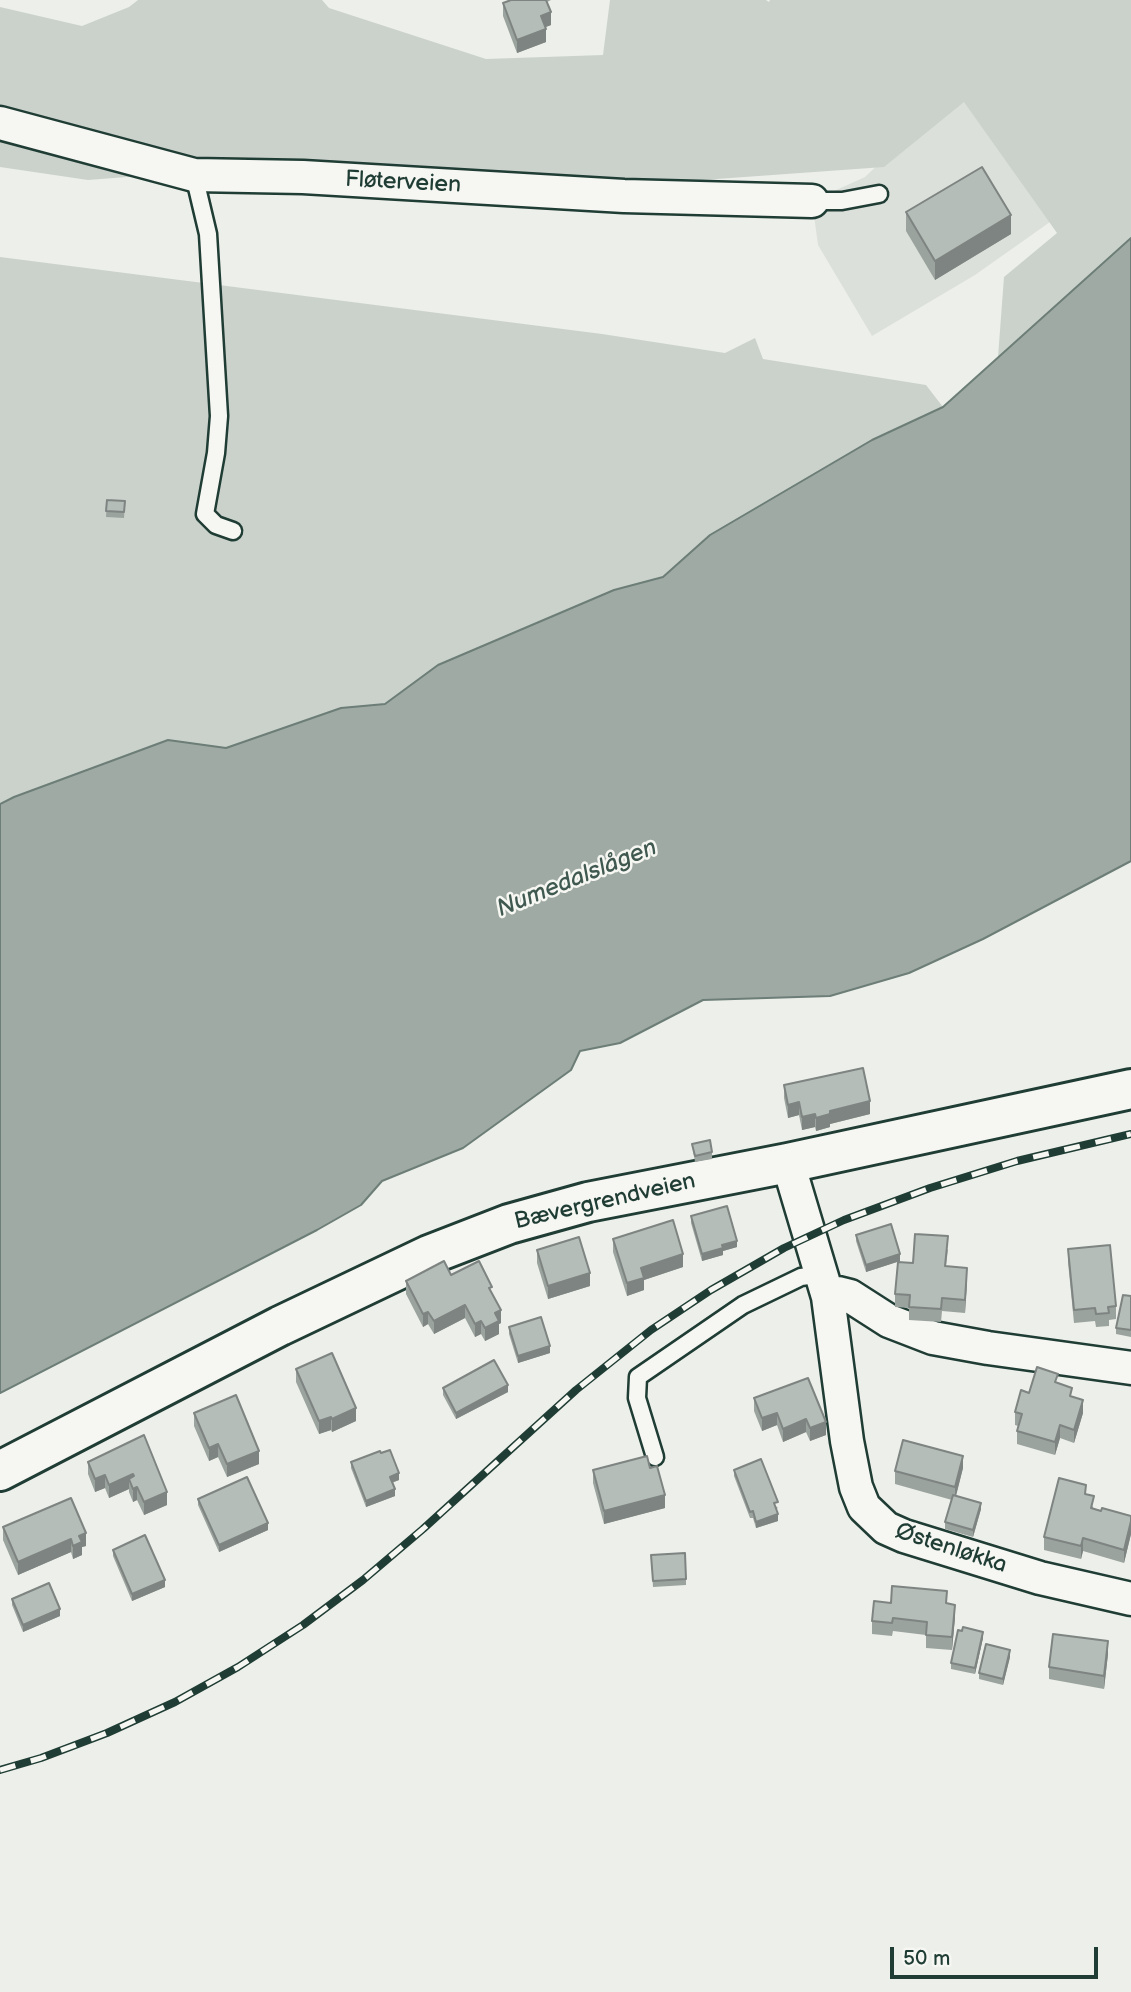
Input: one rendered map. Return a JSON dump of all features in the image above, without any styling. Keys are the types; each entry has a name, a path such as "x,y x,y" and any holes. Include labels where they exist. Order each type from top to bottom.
{"main road":[{"name":"Bævergrendveien","path":"0,1471 280,1326 464,1240 509,1224 588,1202 788,1163 1131,1089"}],"street":[{"name":"Fløterveien","path":"0,123 194,175 303,177 624,196 812,201"},
{"name":"Østenløkka","path":"788,1163 825,1285 846,1441 856,1487 864,1507 874,1518 904,1536 1040,1578 1131,1599"},
{"path":"825,1285 850,1296 889,1321 933,1338 988,1349 1131,1368"}],"lane":[{"path":"194,175 208,234 219,416 216,453 205,514 216,525 233,531"},
{"path":"812,201 842,201 879,194"},
{"path":"655,1457 637,1398 638,1377 743,1305 801,1278 825,1285"}],"shaded area":[{"path":"138,0 322,0 329,8 486,59 603,55 610,0 1131,0 1131,238 998,357 1004,277 1057,233 964,102 884,167 619,186 229,169 88,180 0,167 0,7 82,26 129,7"},
{"path":"956,44 1067,210 975,275 872,336 818,245 812,201 865,177 913,131"},
{"path":"0,257 602,334 725,353 755,338 763,359 926,385 943,407 872,440 710,535 663,577 614,590 438,665 385,704 341,708 226,748 168,740 0,804"}],"water":[{"name":"Numedalslågen","path":"1131,238 1131,861 983,939 909,973 830,996 703,1000 620,1043 580,1051 571,1070 463,1148 382,1181 361,1205 317,1230 0,1393 0,804 168,740 226,748 341,708 385,704 438,665 614,590 663,577 710,535 872,440 943,407"}],"building":[{"path":"511,0 546,0 551,12 541,16 546,29 517,40 503,3"},
{"path":"982,167 1011,215 935,261 906,212"},
{"path":"107,500 125,501 124,512 106,511"},
{"path":"863,1068 870,1101 830,1111 830,1114 816,1118 815,1114 802,1117 799,1102 788,1105 784,1085"},
{"path":"710,1140 712,1152 695,1156 692,1144"},
{"path":"727,1206 737,1241 702,1254 691,1216"},
{"path":"673,1220 683,1254 641,1268 644,1278 627,1283 613,1239"},
{"path":"891,1224 900,1254 866,1265 856,1235"},
{"path":"915,1234 948,1236 945,1266 967,1268 965,1300 942,1298 941,1309 909,1307 910,1295 895,1294 898,1262 913,1263"},
{"path":"579,1237 590,1273 548,1286 537,1250"},
{"path":"1110,1245 1116,1306 1108,1307 1109,1313 1096,1314 1095,1308 1074,1310 1068,1249"},
{"path":"444,1261 451,1275 479,1261 501,1310 495,1313 499,1321 485,1328 481,1321 475,1324 465,1305 434,1321 428,1312 423,1314 406,1281"},
{"path":"1123,1295 1131,1296 1131,1330 1116,1328"},
{"path":"541,1317 550,1346 518,1356 509,1327"},
{"path":"332,1353 356,1408 332,1419 331,1417 319,1421 296,1369"},
{"path":"494,1360 508,1385 456,1413 443,1388"},
{"path":"1037,1367 1058,1374 1055,1382 1072,1388 1070,1396 1083,1400 1074,1430 1060,1425 1055,1442 1017,1431 1022,1414 1015,1412 1021,1390 1029,1393"},
{"path":"808,1378 826,1422 810,1428 806,1419 783,1429 777,1413 762,1418 754,1398"},
{"path":"236,1395 259,1451 227,1464 218,1444 209,1448 194,1413"},
{"path":"144,1435 167,1492 144,1502 137,1487 133,1489 129,1479 133,1474 109,1485 105,1475 95,1479 88,1462"},
{"path":"903,1440 963,1456 955,1487 895,1471"},
{"path":"390,1450 399,1473 390,1477 395,1489 366,1501 351,1462"},
{"path":"647,1456 650,1468 657,1466 665,1495 604,1511 593,1470"},
{"path":"761,1459 778,1502 774,1503 778,1514 756,1522 734,1470"},
{"path":"247,1477 268,1523 219,1545 198,1499"},
{"path":"1059,1478 1086,1485 1085,1494 1094,1496 1091,1508 1101,1511 1102,1508 1131,1516 1124,1550 1083,1538 1081,1546 1044,1537"},
{"path":"953,1495 981,1503 973,1530 945,1522"},
{"path":"71,1498 86,1533 79,1536 82,1542 73,1546 71,1539 18,1562 3,1527"},
{"path":"145,1535 165,1580 132,1594 113,1550"},
{"path":"685,1553 686,1579 653,1581 651,1555"},
{"path":"49,1583 60,1609 23,1625 12,1599"},
{"path":"892,1586 947,1591 946,1603 955,1605 952,1637 926,1635 927,1622 893,1618 892,1623 872,1621 874,1601 891,1603"},
{"path":"963,1627 983,1632 975,1668 951,1663 958,1630 962,1631"},
{"path":"1053,1634 1108,1641 1104,1676 1049,1667"},
{"path":"986,1644 1010,1650 1003,1679 979,1673"}],"railway":[{"path":"0,1770 107,1733 175,1702 238,1667 303,1625 363,1580 576,1390 651,1330 711,1290 784,1248 844,1220 930,1188 1017,1161 1131,1134"}]}
